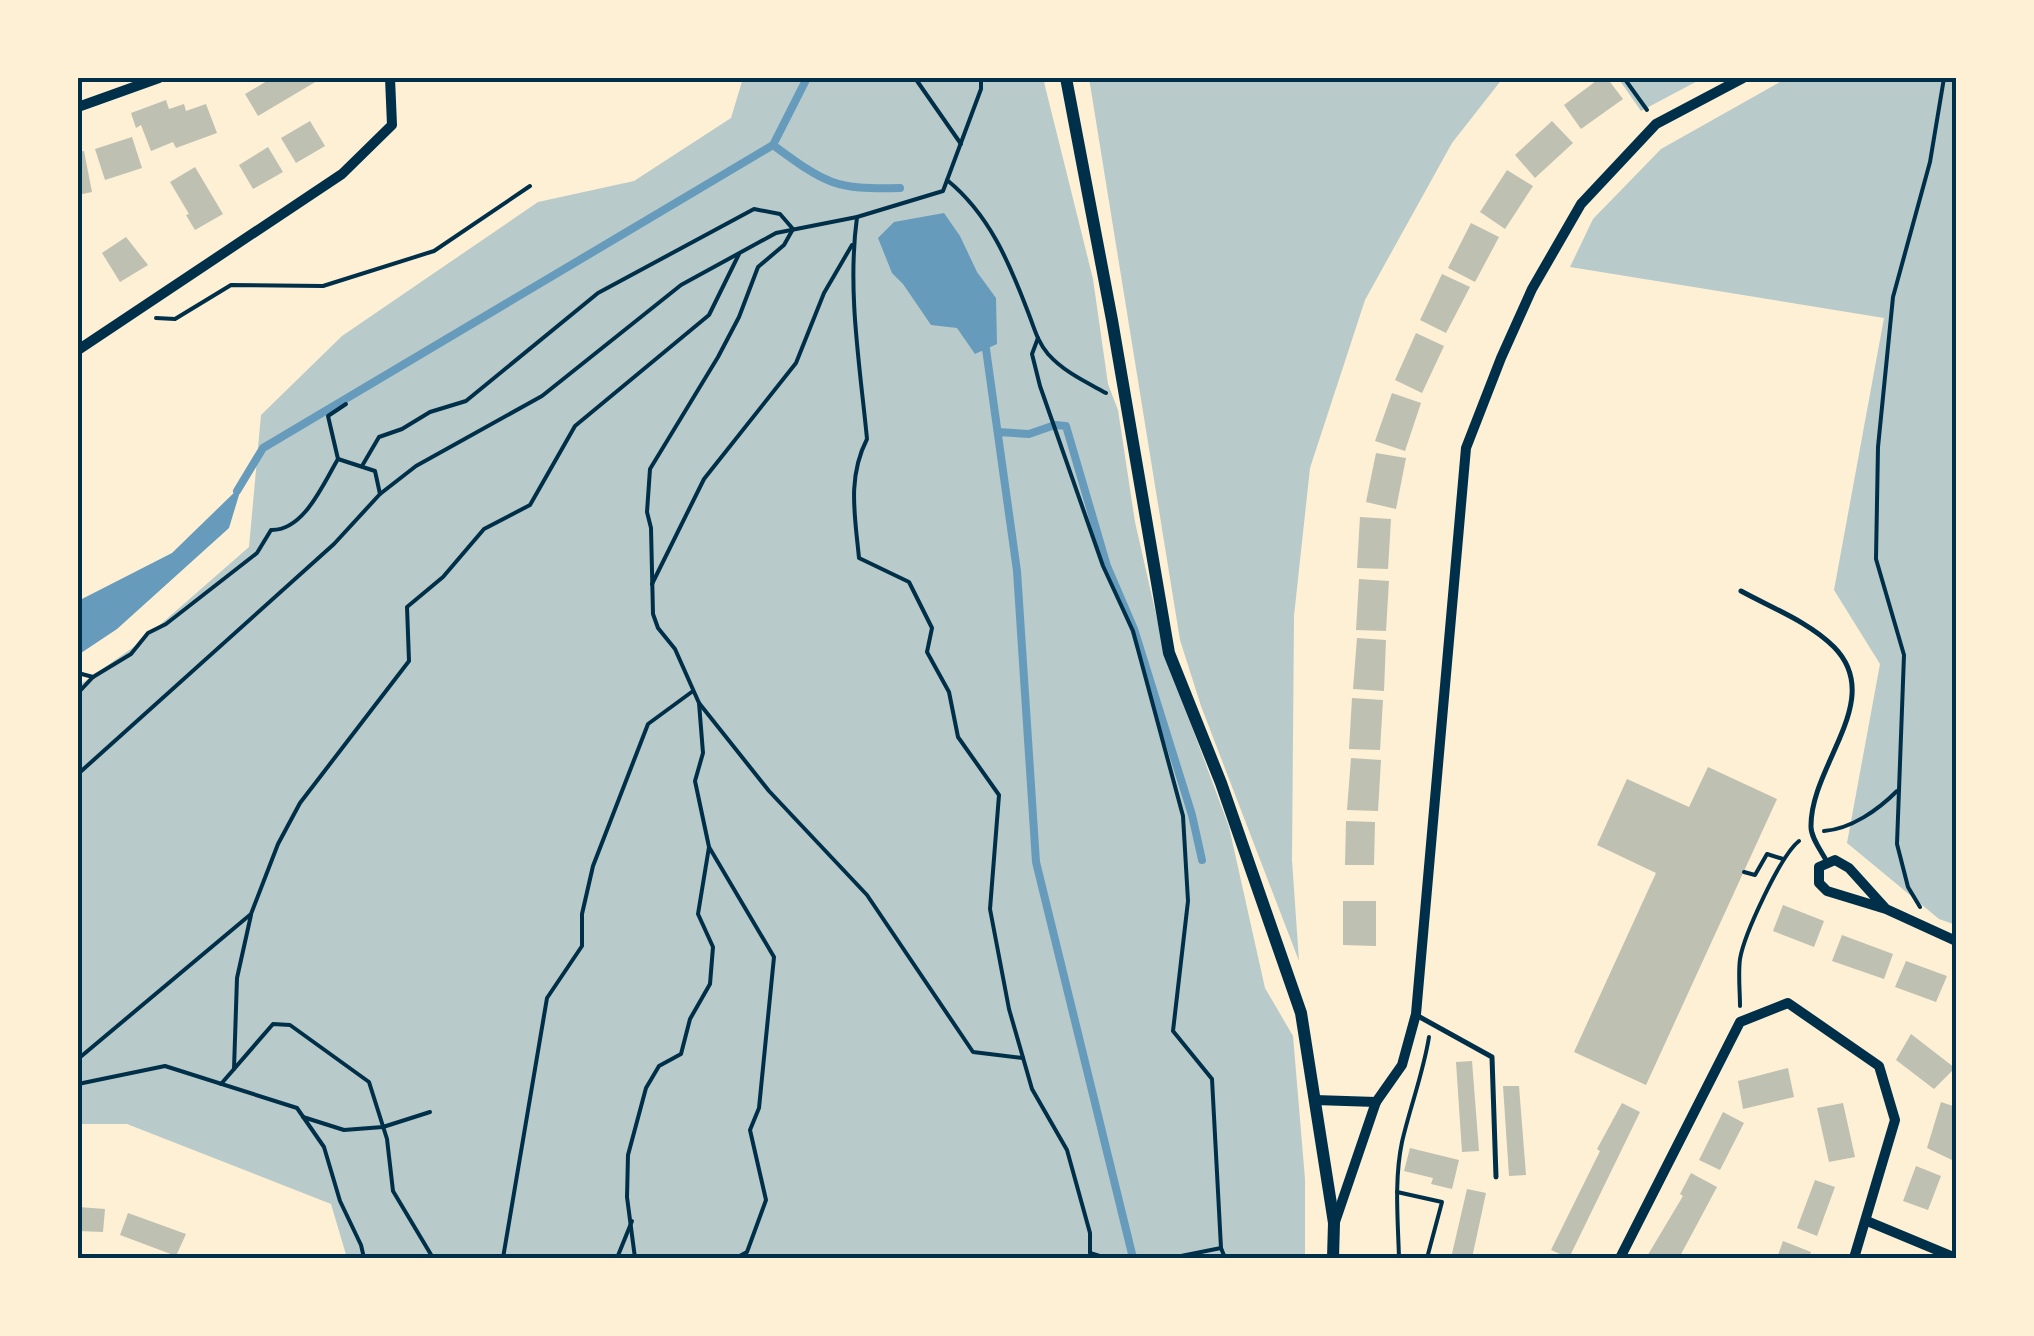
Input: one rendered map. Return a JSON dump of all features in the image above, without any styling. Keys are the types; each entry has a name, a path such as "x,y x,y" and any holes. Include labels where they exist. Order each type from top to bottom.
{"street":[{"path":"78,108 159,78"},
{"path":"78,350 342,174 392,126 390,78"},
{"path":"1066,78 1170,653 1221,782 1301,1013 1334,1223 1333,1258"},
{"path":"1334,1223 1376,1102 1402,1065 1416,1014 1466,448 1532,289 1582,204 1656,124 1743,78"},
{"path":"1886,910 1849,868 1835,860 1819,868 1818,883 1827,892 1886,910 1956,941"},
{"path":"1620,1258 1740,1022 1788,1003 1879,1066 1895,1120 1854,1258"},
{"path":"1315,1100 1376,1102"},
{"path":"1867,1222 1956,1258"}],"lane":[{"path":"1742,591 1811,628 1836,648 1854,675 1851,712 1817,790 1811,830 1827,862"},
{"path":"1416,1014 1492,1057 1496,1178"}],"path":[{"path":"915,78 961,144"},
{"path":"78,773 334,544 380,494 416,466 542,396 681,285 776,233 857,216 943,190 981,89 980,78"},
{"path":"1624,78 1656,124"},
{"path":"1922,926 1924,912 1908,888 1897,844 1904,655 1876,560 1878,447 1893,298 1930,162 1944,78"},
{"path":"947,180 986,221 1048,354 1066,371 1126,403"},
{"path":"126,318 175,319 232,285 323,286 434,251 530,186"},
{"path":"362,466 380,436 402,430 430,412 466,401 598,293 754,208 780,214 793,230"},
{"path":"857,216 855,321 867,440 852,486 859,558 908,582 932,628 928,652 949,692 958,737 999,795 990,909 1009,1009 1032,1090 1067,1150 1090,1232 1090,1253 1106,1258"},
{"path":"793,230 784,245 758,267 718,357 650,469 650,588 658,628 675,649 698,703 769,791 867,895 973,1052 1023,1058"},
{"path":"650,588 704,479 796,363 824,293 854,242"},
{"path":"234,1069 237,978 251,914 278,844 300,803 409,661 407,607 443,577 484,529 530,505 575,426 709,315 740,254"},
{"path":"1038,338 1032,354 1040,386 1103,566 1132,631 1183,816 1188,901 1173,1031 1212,1079 1221,1248 1225,1258"},
{"path":"78,693 93,678 131,654 148,634 257,553 271,530 288,528 302,516 338,459 328,416 346,404"},
{"path":"338,459 375,472 380,494"},
{"path":"78,674 93,678"},
{"path":"504,1258 547,998 582,946 582,914 593,866 648,724 693,691"},
{"path":"698,703 702,753 695,782 709,848 774,957 759,1108 750,1130 766,1200 746,1252 736,1258"},
{"path":"1740,1022 1740,958 1789,849 1811,830 1837,830 1882,806 1897,791"},
{"path":"635,1258 628,1155 646,1088 660,1066 681,1054 690,1019 710,984 714,947 698,914 709,848"},
{"path":"1744,872 1756,875 1766,854 1784,860"},
{"path":"78,1059 251,914"},
{"path":"221,1084 273,1024 290,1026 368,1082 383,1126 393,1191 433,1258"},
{"path":"1400,1258 1398,1192 1402,1144 1422,1078 1432,1024"},
{"path":"78,1084 165,1066 297,1108 324,1147 340,1201 362,1245 364,1258"},
{"path":"303,1117 344,1130 383,1126 430,1112"},
{"path":"1398,1192 1442,1202 1427,1258"},
{"path":"617,1258 632,1219"},
{"path":"1171,1258 1221,1248"}],"shaded area":[{"path":"743,78 1043,78 1093,279 1108,384 1118,410 1135,522 1165,654 1229,827 1265,988 1293,1036 1305,1179 1305,1258 347,1258 331,1204 127,1124 78,1124 78,686 138,644 249,547 261,415 342,336 538,202 634,181 731,118"},
{"path":"1089,78 1503,78 1452,143 1365,300 1310,468 1294,616 1292,860 1299,961 1201,706 1180,640"},
{"path":"1618,78 1703,78 1641,111"},
{"path":"1787,78 1956,78 1956,925 1939,919 1847,843 1880,664 1834,590 1884,318 1570,267 1593,219 1661,149"}],"water":[{"path":"944,213 996,298 997,344 975,354 957,328 931,325 892,273 878,238 894,222"},
{"path":"242,485 229,528 117,629 78,655 78,601 172,553"}],"building":[{"path":"272,78 322,78 258,116 245,94"},
{"path":"1600,78 1607,78 1623,99 1581,129 1564,105"},
{"path":"166,100 169,109 184,104 186,111 206,104 217,133 176,148 173,142 151,151 141,125 136,128 131,113"},
{"path":"310,121 325,146 296,163 281,138"},
{"path":"1552,121 1573,143 1535,178 1515,155"},
{"path":"132,137 142,168 105,180 95,149"},
{"path":"268,147 283,172 253,189 239,165"},
{"path":"84,151 92,192 78,195 78,152"},
{"path":"195,167 223,214 195,230 170,182"},
{"path":"1507,170 1533,186 1505,229 1480,212"},
{"path":"1471,223 1499,237 1475,282 1448,268"},
{"path":"126,237 148,265 120,282 102,253"},
{"path":"1442,274 1470,287 1446,333 1420,320"},
{"path":"1416,333 1444,346 1422,393 1395,380"},
{"path":"1392,393 1421,403 1405,451 1375,441"},
{"path":"1376,453 1406,458 1396,509 1366,502"},
{"path":"1360,517 1391,519 1388,569 1357,568"},
{"path":"1359,579 1389,581 1386,631 1356,630"},
{"path":"1357,638 1386,640 1384,691 1353,689"},
{"path":"1352,698 1383,700 1380,750 1349,749"},
{"path":"1351,758 1381,760 1378,811 1347,810"},
{"path":"1708,767 1777,799 1646,1085 1574,1052 1656,873 1597,845 1627,779 1689,807"},
{"path":"1346,821 1375,822 1374,865 1345,865"},
{"path":"1343,901 1376,901 1376,946 1343,945"},
{"path":"1783,905 1824,921 1814,947 1773,931"},
{"path":"1842,935 1893,954 1884,979 1832,961"},
{"path":"1906,961 1947,976 1936,1002 1895,987"},
{"path":"1911,1034 1955,1068 1934,1089 1896,1060"},
{"path":"1472,1061 1479,1151 1462,1152 1456,1062"},
{"path":"1788,1068 1794,1097 1743,1109 1738,1081"},
{"path":"1503,1086 1519,1086 1526,1175 1509,1176"},
{"path":"1941,1102 1956,1107 1954,1161 1927,1148"},
{"path":"1622,1103 1640,1112 1569,1258 1551,1250"},
{"path":"1843,1103 1855,1157 1829,1162 1817,1108"},
{"path":"1723,1112 1744,1123 1720,1170 1699,1160"},
{"path":"1410,1148 1459,1160 1452,1189 1431,1184 1433,1178 1404,1171"},
{"path":"1916,1166 1941,1176 1928,1210 1903,1201"},
{"path":"1691,1173 1717,1187 1679,1258 1646,1258 1683,1196 1680,1194"},
{"path":"1815,1180 1835,1187 1817,1236 1797,1228"},
{"path":"1467,1189 1486,1193 1472,1258 1451,1258"},
{"path":"78,1207 105,1209 103,1232 78,1231"},
{"path":"128,1213 186,1234 176,1256 120,1235"},
{"path":"1783,1241 1811,1252 1809,1258 1777,1258"}],"waterway":[{"path":"237,491 263,448 773,145 807,78"},
{"path":"773,145 831,182 900,188"},
{"path":"986,349 1017,571 1036,862 1133,1258"},
{"path":"998,432 1029,434 1055,425 1066,426 1107,566 1134,629 1192,815 1202,860"}]}
